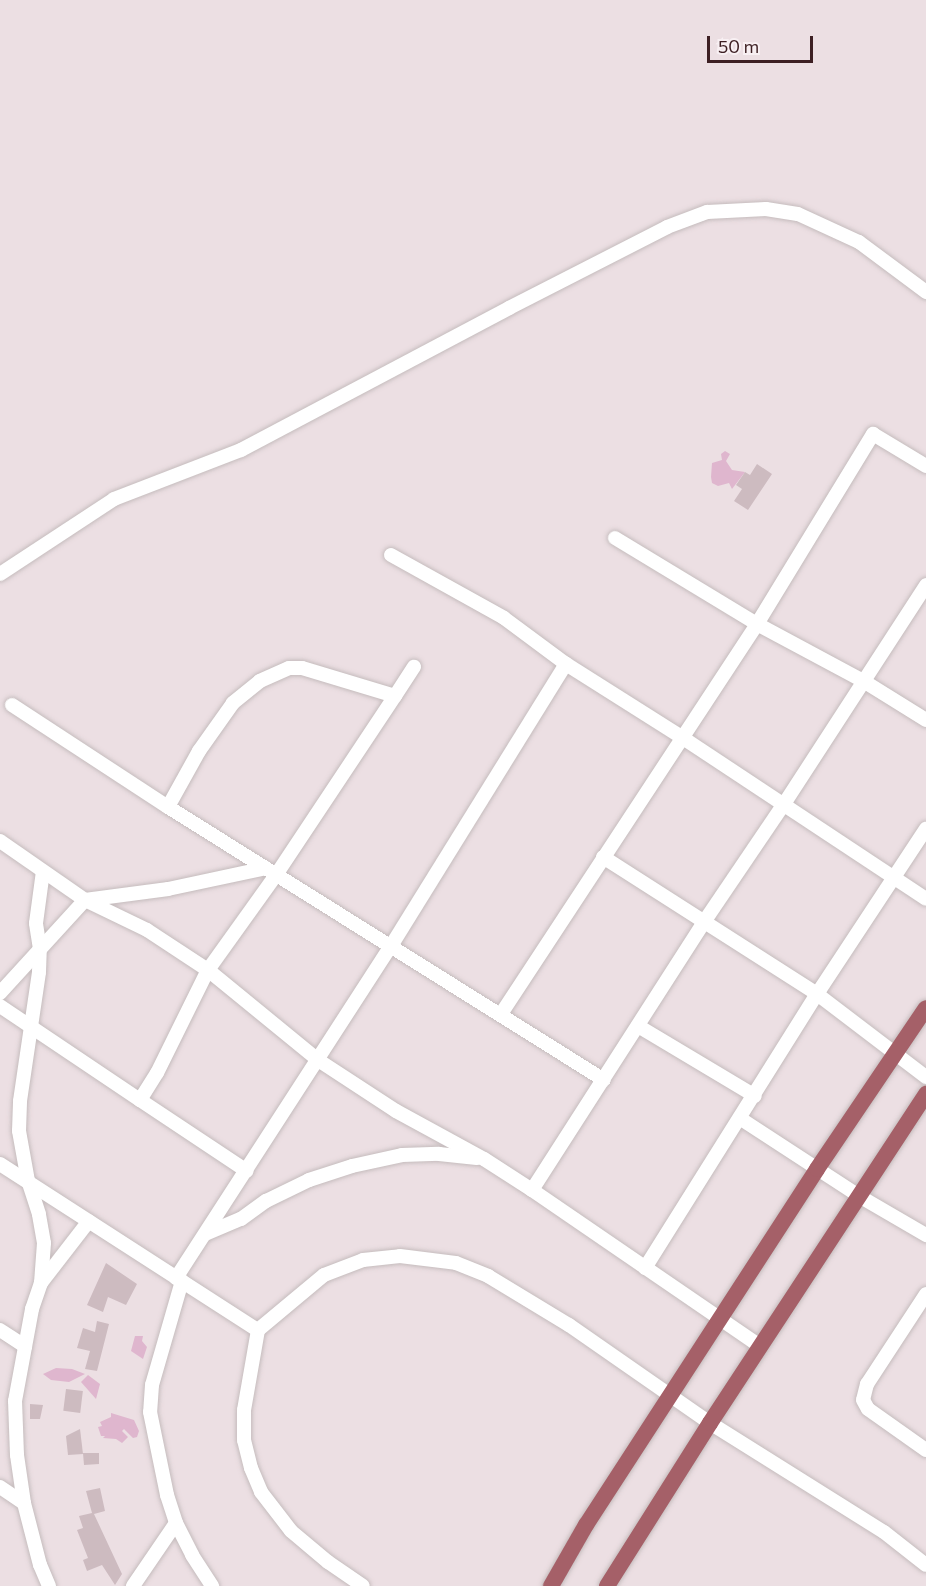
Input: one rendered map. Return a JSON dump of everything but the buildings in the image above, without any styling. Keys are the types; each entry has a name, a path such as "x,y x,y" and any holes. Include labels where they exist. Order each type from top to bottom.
{"main road":[{"path":"551,1586 586,1525 719,1319 926,1008"},
{"path":"607,1586 710,1423 926,1094"}],"street":[{"path":"0,574 114,499 241,450 509,308 668,227 707,212 766,209 798,214 859,242 926,292"},
{"path":"501,1014 683,738 873,434 926,466"},
{"path":"615,538 756,624 865,682 926,720"},
{"path":"391,555 504,618 566,664 683,738 926,899"},
{"path":"532,1190 704,922 865,682 926,585"},
{"path":"212,1586 192,1555 176,1523 166,1495 150,1412 152,1385 179,1280 205,1234 391,946 566,664"},
{"path":"140,1100 157,1073 208,969 271,871 414,666"},
{"path":"168,807 199,751 216,727 234,703 260,681 289,668 302,668 395,696"},
{"path":"12,705 168,807 604,1080"},
{"path":"645,1268 741,1119 817,994 926,829"},
{"path":"0,841 85,900 147,930 208,969 318,1060 396,1111 484,1159 532,1190 760,1346"},
{"path":"603,857 817,994 926,1077"},
{"path":"43,871 36,923 40,949 32,1028 20,1101 19,1131 27,1181 39,1214 44,1243 41,1283 25,1346 15,1401 17,1455 24,1503 43,1586"},
{"path":"0,993 85,900 158,891 271,871"},
{"path":"0,1006 247,1171"},
{"path":"638,1026 755,1096"},
{"path":"741,1119 859,1196 926,1235"},
{"path":"205,1234 241,1219 266,1201 309,1180 352,1166 402,1155 439,1154 484,1159"},
{"path":"0,1164 258,1330"},
{"path":"41,1283 89,1221"},
{"path":"363,1586 328,1562 291,1531 261,1492 251,1468 244,1440 244,1410 258,1330 324,1275 363,1260 400,1256 456,1263 488,1276 569,1325 710,1423 884,1532 926,1565"},
{"path":"926,1294 867,1384 863,1400 868,1409 926,1450"},
{"path":"0,1330 25,1346"},
{"path":"0,1488 24,1503"},
{"path":"133,1586 176,1523"},
{"path":"40,1565 49,1586"}],"shaded area":[{"path":"725,451 730,454 726,461 732,470 745,472 732,489 729,483 718,486 712,483 712,463 722,460 721,454"},
{"path":"135,1336 143,1336 142,1341 147,1347 143,1359 131,1351"},
{"path":"56,1368 72,1369 85,1374 69,1382 51,1380 43,1374"},
{"path":"88,1375 100,1384 96,1399 81,1382"},
{"path":"111,1413 134,1420 139,1431 137,1437 133,1438 124,1429 122,1431 128,1437 122,1443 116,1439 103,1438 105,1436 101,1436 98,1427 102,1426 100,1422 111,1417"}]}
